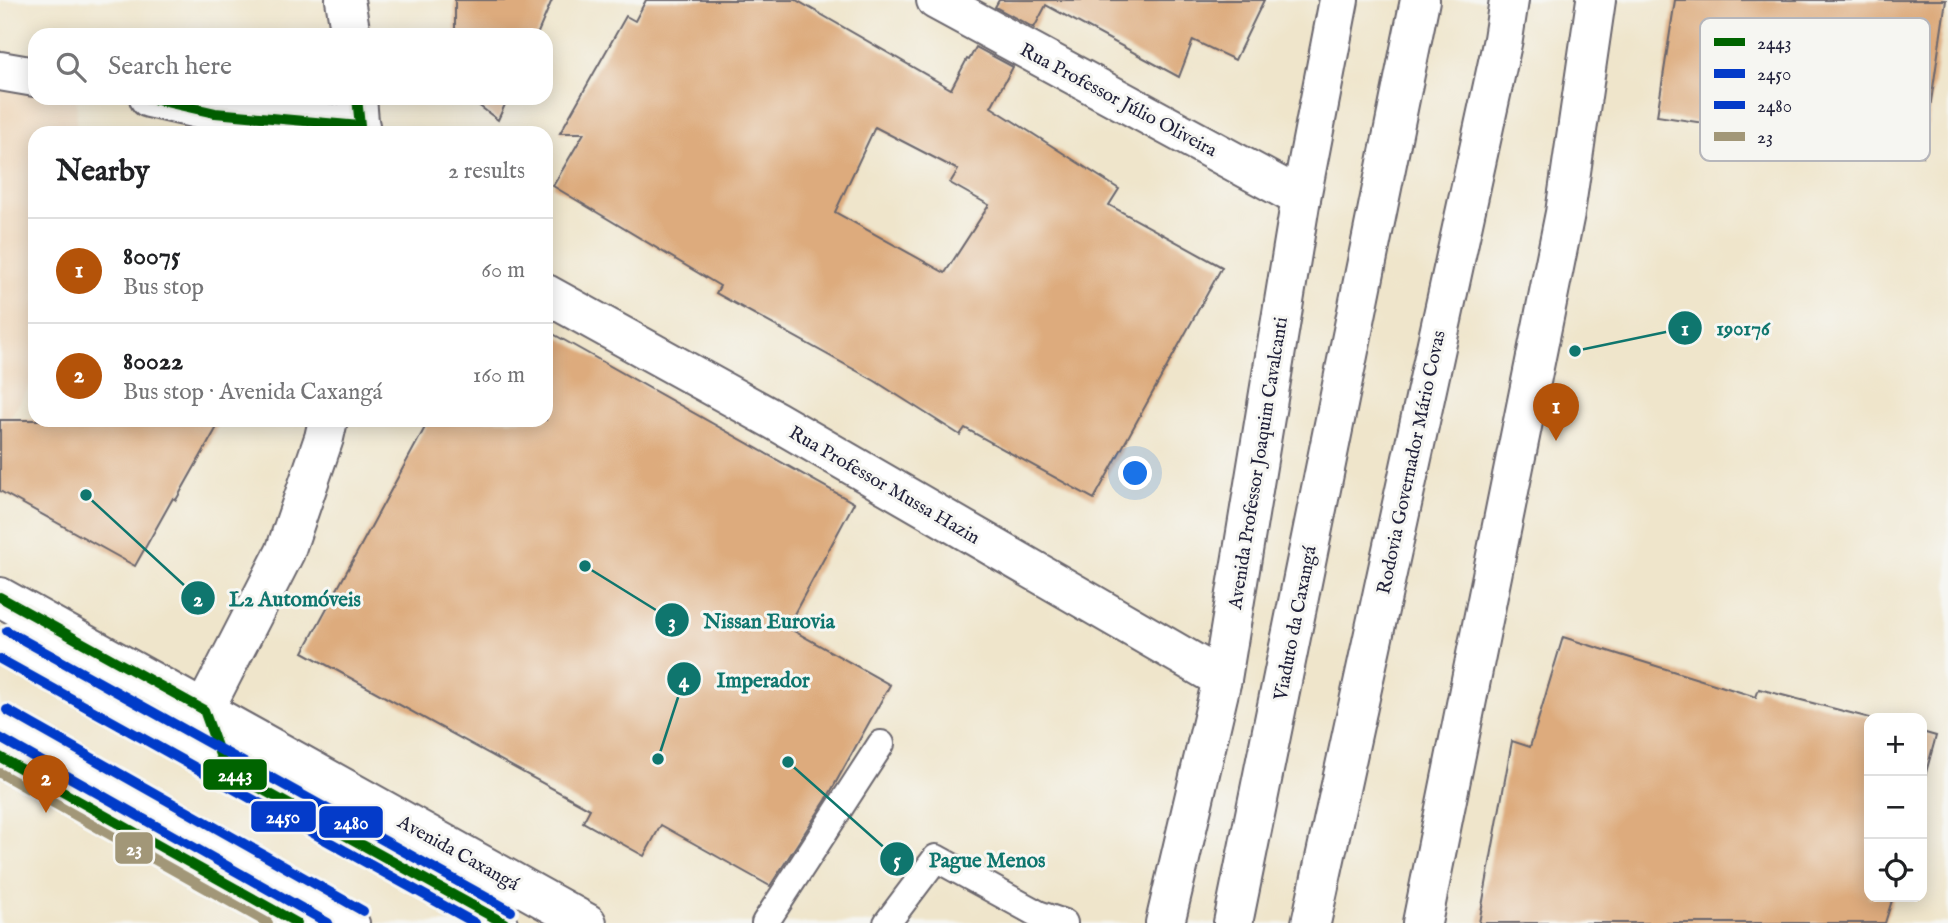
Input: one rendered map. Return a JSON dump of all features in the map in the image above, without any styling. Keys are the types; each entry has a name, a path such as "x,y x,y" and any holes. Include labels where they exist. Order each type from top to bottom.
{"main road":[{"path":"345,0 350,28"},
{"name":"Rua Professor Júlio Oliveira","path":"936,0 1301,198"},
{"name":"Avenida Professor Joaquim Cavalcanti","path":"1165,923 1222,679 1301,198 1339,0"},
{"name":"Viaduto da Caxangá","path":"1234,923 1420,0"},
{"name":"Rodovia Governador Mário Covas","path":"1311,923 1503,38 1508,0"},
{"path":"1422,923 1565,213 1596,0"},
{"path":"0,71 28,76"},
{"path":"180,105 215,113 359,119"},
{"name":"Rua Professor Mussa Hazin","path":"553,298 776,421 1222,679"},
{"path":"204,710 285,552 326,427"},
{"name":"Avenida Caxangá","path":"0,597 587,923"},
{"path":"0,757 297,923"}],"lane":[{"path":"0,643 505,923"},
{"path":"204,710 225,769"},
{"path":"0,722 356,923"},
{"path":"765,923 881,744"},
{"path":"887,923 936,858 1038,914 1064,923"}],"shaded area":[{"path":"0,81 28,87 28,105 77,105 76,126 28,126 28,389 0,433"}],"building":[{"path":"455,0 552,0 540,28 455,28"},
{"path":"646,0 796,0 951,89 976,47 1013,67 991,107 1119,189 1109,205 1222,267 1094,499 965,428 960,435 875,381 716,293 720,286 553,186 584,133 560,133 626,16 635,21","holes":["875,127 958,170 950,183 989,205 945,273 835,212"]},
{"path":"999,0 1264,0 1235,60 1193,40 1179,77 1046,5 1034,28 995,7"},
{"path":"1675,0 1946,0 1930,109 1930,18 1700,18 1700,122 1657,116"},
{"path":"478,105 505,105 498,120"},
{"path":"553,334 854,503 787,627 890,685 826,800 770,886 661,825 644,856 583,822 590,809 303,652 425,427 553,427"},
{"path":"0,420 28,420 28,427 217,427 135,566 0,491"},
{"path":"1563,637 1756,697 1759,689 1864,716 1864,902 1891,902 1885,923 1479,923 1512,741 1530,747"},
{"path":"1927,733 1936,736 1927,769"}],"transit line":[{"name":"2443","path":"180,105 215,113 360,126"},
{"name":"2443","path":"358,105 360,126"},
{"name":"2443","path":"0,597 204,710 225,769 504,923"},
{"name":"2480","path":"7,631 511,911"},
{"name":"2450","path":"0,659 475,923"},
{"name":"2480","path":"7,710 363,911"},
{"name":"2450","path":"0,738 328,923"},
{"name":"2443","path":"0,757 297,923"},
{"name":"23","path":"0,773 268,923"}],"place":[{"name":"190176","path":"1575,351"},
{"name":"80075","path":"1556,441"},
{"name":"L2 Automóveis","path":"86,495"},
{"name":"Nissan Eurovia","path":"585,566"},
{"name":"Imperador","path":"658,759"},
{"name":"Pague Menos","path":"788,762"},
{"name":"80022","path":"46,813"}]}
